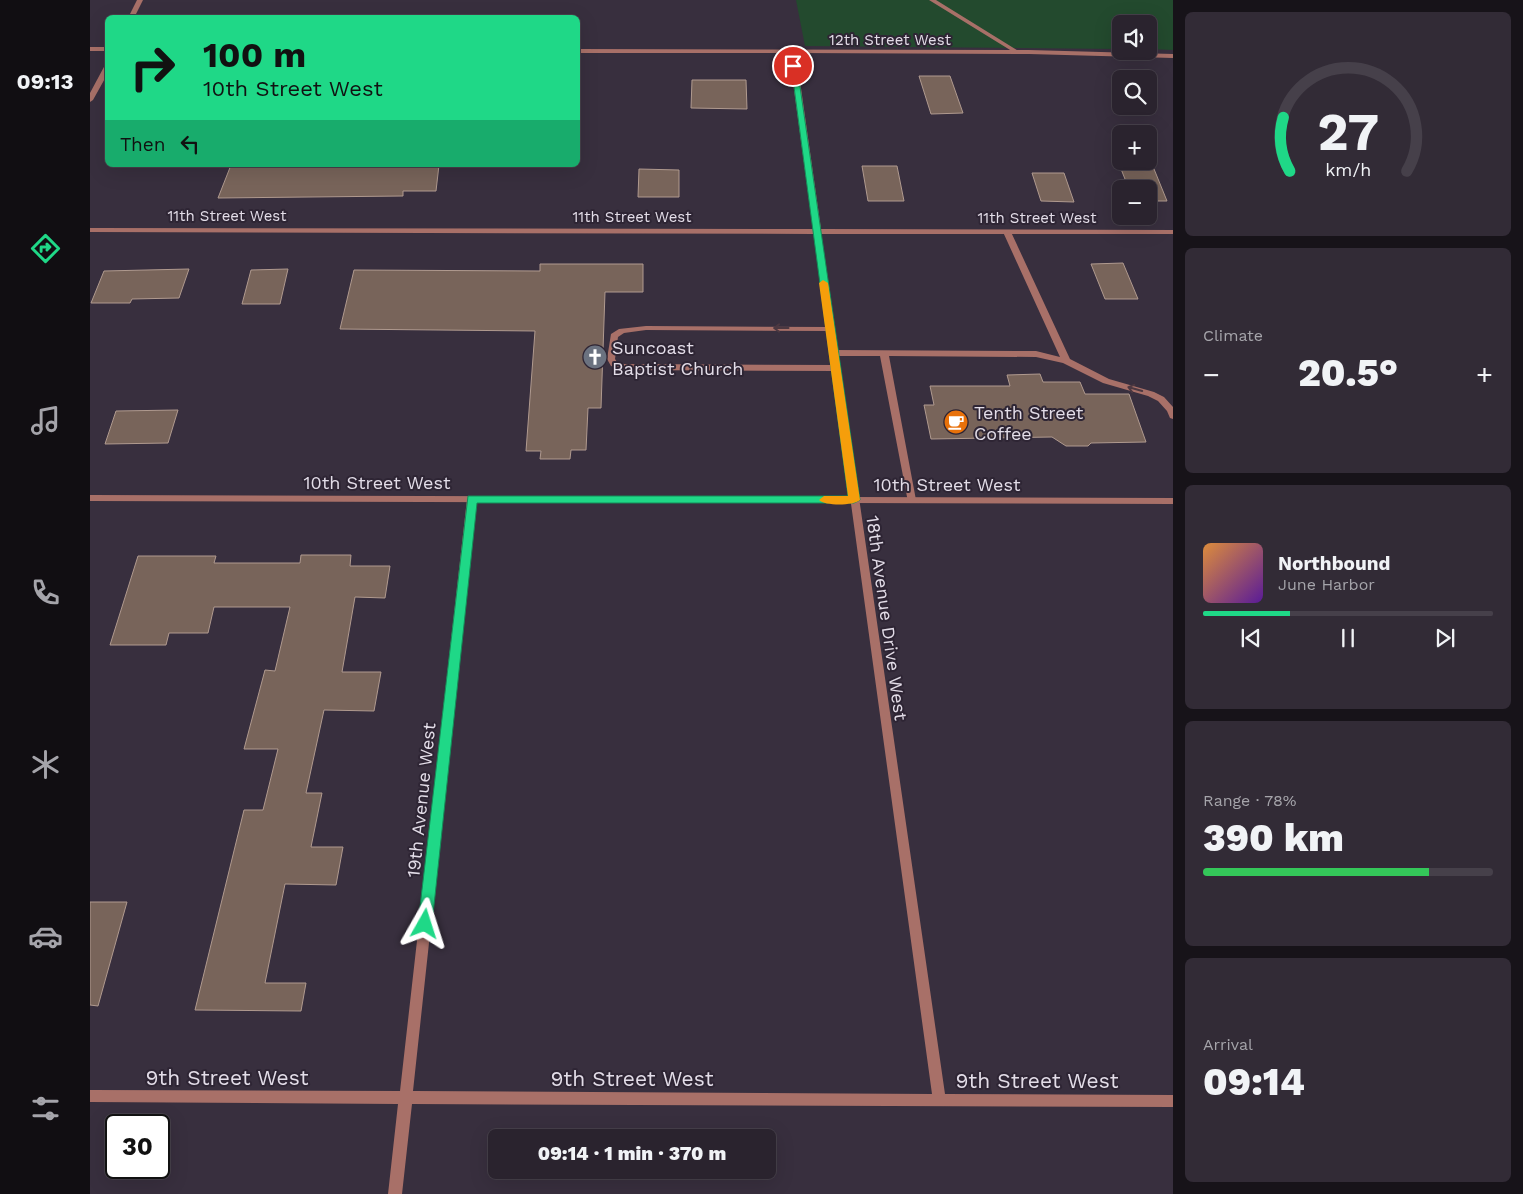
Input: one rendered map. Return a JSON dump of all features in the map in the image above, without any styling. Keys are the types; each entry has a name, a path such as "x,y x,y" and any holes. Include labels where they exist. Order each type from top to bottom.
{"street":[{"path":"132,15 140,0"},
{"path":"932,0 1017,52"},
{"path":"90,49 105,50"},
{"name":"12th Street West","path":"580,51 1017,52 1173,56"},
{"name":"18th Avenue Drive West","path":"792,52 939,1100"},
{"path":"90,100 105,71"},
{"name":"11th Street West","path":"90,230 1173,232"},
{"path":"1007,232 1066,361"},
{"path":"830,329 646,328 622,331 614,336 611,359 614,364 624,367 836,368"},
{"path":"833,353 1036,354 1066,361 1106,381 1151,394 1161,399 1171,410 1173,416"},
{"path":"884,353 911,500"},
{"name":"10th Street West","path":"90,498 1173,501"},
{"name":"19th Avenue West","path":"395,1194 472,499"},
{"name":"9th Street West","path":"90,1096 1173,1101"}],"green space":[{"path":"796,0 1173,0 1173,50 1157,49 1157,15 1112,15 1112,49 805,46"}],"building":[{"path":"919,76 950,76 963,113 931,114"},
{"path":"692,80 746,80 747,109 691,108"},
{"path":"862,166 897,166 904,201 868,201"},
{"path":"230,167 439,167 436,191 403,191 403,196 218,198"},
{"path":"639,169 679,170 679,197 638,197"},
{"path":"1121,170 1154,170 1167,201 1157,201 1157,180 1125,180"},
{"path":"1032,173 1064,173 1074,202 1041,201"},
{"path":"1123,263 1138,299 1105,299 1091,264"},
{"path":"540,264 643,264 643,292 605,292 601,408 588,408 586,450 571,450 570,459 540,459 541,451 526,451 535,331 340,329 354,270 540,271"},
{"path":"189,269 179,298 132,299 130,303 91,303 104,271"},
{"path":"288,269 280,304 242,304 251,270"},
{"path":"1040,374 1043,382 1080,382 1085,394 1129,394 1146,442 1091,443 1088,446 1066,446 1052,437 931,439 924,405 934,405 930,386 1010,386 1007,375"},
{"path":"178,410 168,443 105,444 116,411"},
{"path":"301,555 351,555 350,566 390,566 385,598 355,597 342,672 381,672 374,711 324,710 306,793 322,793 311,847 343,847 336,885 285,884 265,983 306,983 301,1011 195,1010 244,810 263,810 278,749 244,749 265,670 275,671 290,607 214,607 208,633 169,633 166,645 110,645 138,556 216,556 214,563 300,563"},
{"path":"90,902 127,902 98,1006 90,1005"}],"slow traffic":[{"path":"823,283 854,500 824,500"}],"place":[{"name":"Suncoast Baptist Church","path":"595,357"},
{"name":"Tenth Street Coffee","path":"956,422"}],"route":[{"path":"425,924 472,499 854,500 793,66"}]}
